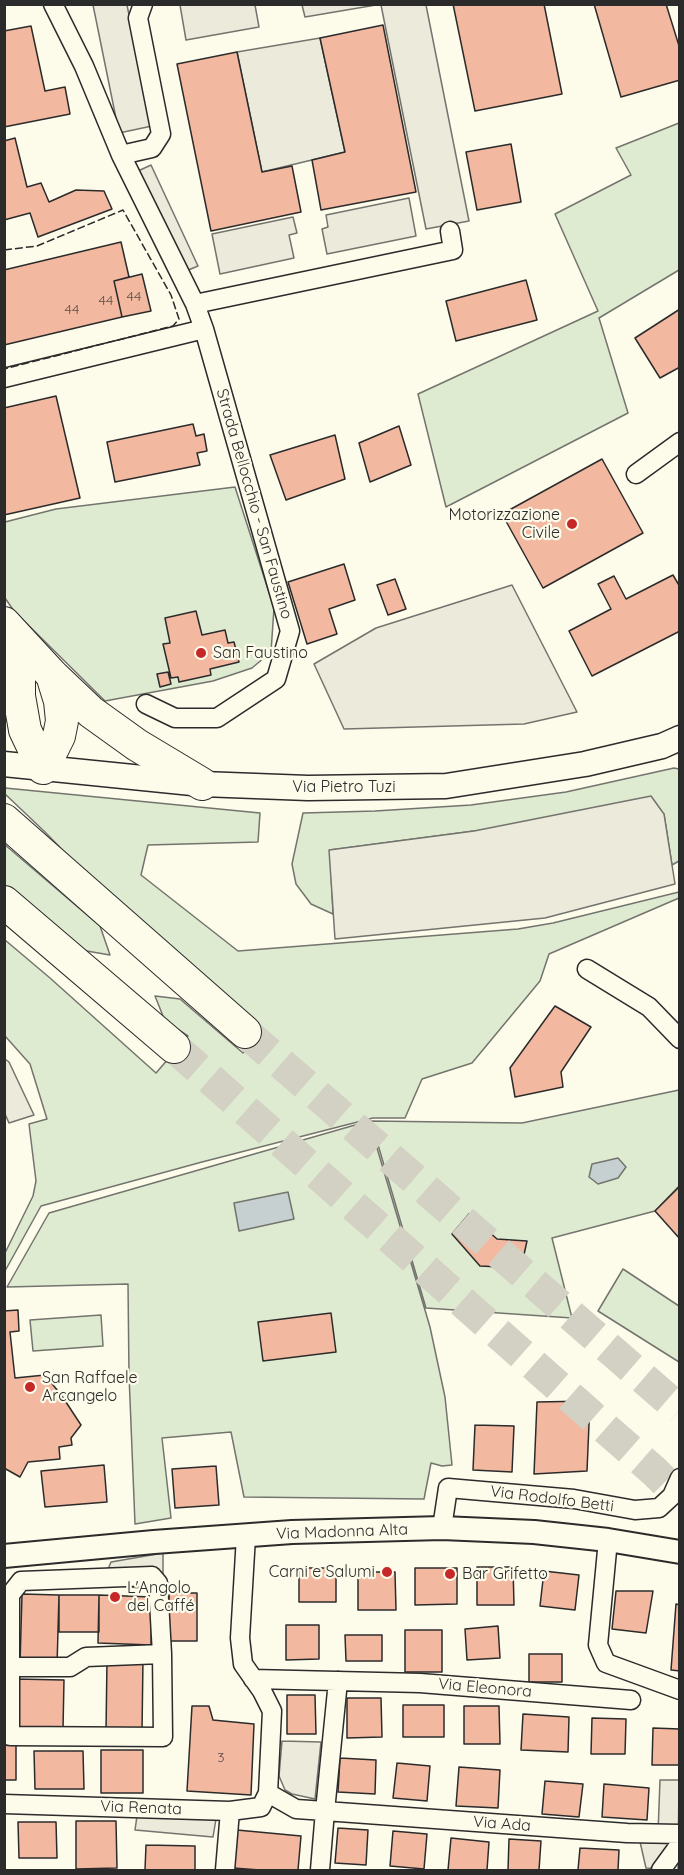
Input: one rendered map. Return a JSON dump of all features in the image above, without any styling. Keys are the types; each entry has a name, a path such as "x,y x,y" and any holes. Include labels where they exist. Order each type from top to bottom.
{"highway":[{"path":"6,624 52,675 100,718 137,745 202,784"},
{"path":"6,624 19,676 12,707 43,768"},
{"path":"43,768 59,736 62,722 60,700 52,675"},
{"path":"4,820 245,1032"},
{"path":"4,902 174,1047"},
{"path":"4,926 25,943 90,977"}],"main road":[{"name":"Via Pietro Tuzi","path":"4,764 202,784 308,788 446,786 585,764 662,746 680,738"}],"street":[{"name":"Strada Bellocchio - San Faustino","path":"53,4 84,66 121,155 195,304 290,631 276,679 217,718 175,718 146,704"},
{"path":"121,155 152,148 161,134 138,18 142,4"},
{"path":"195,304 453,250 450,231"},
{"path":"4,378 204,329"},
{"path":"636,474 680,442"},
{"path":"587,969 649,1007 680,1039"},
{"name":"Via Rodolfo Betti","path":"442,1528 448,1488 574,1499 635,1510 659,1508 672,1496 680,1478"},
{"name":"Via Madonna Alta","path":"4,1556 292,1532 442,1528 534,1532 608,1540 680,1552"},
{"path":"246,1536 240,1638 243,1664 262,1691 272,1711 268,1793"},
{"path":"608,1540 598,1645 606,1663 680,1690"},
{"path":"95,1578 96,1548"},
{"path":"152,1576 158,1582 162,1654 163,1737 10,1736 10,1595 21,1581 152,1576"},
{"path":"11,1667 70,1667 86,1656 162,1654"},
{"name":"Via Eleonora","path":"253,1679 420,1683 631,1700"},
{"path":"320,1870 338,1681"},
{"name":"Via Renata","path":"4,1803 230,1811 261,1807 268,1793"},
{"name":"Via Ada","path":"268,1793 296,1809 627,1833 678,1846"},
{"path":"225,1870 230,1811"},
{"path":"661,1870 678,1846"}],"green space":[{"path":"679,123 679,270 599,318 628,413 446,507 418,394 598,311 555,214 631,175 616,148"},
{"path":"235,487 274,608 271,652 252,668 213,681 105,701 14,611 5,598 5,522 56,509"},
{"path":"674,768 679,769 679,861 672,865 664,814 474,831 330,850 333,914 311,904 296,884 292,864 303,813 471,805 566,792"},
{"path":"5,788 260,813 258,842 148,845 141,875 238,951 518,929 553,923 679,892 679,898 549,954 540,981 472,1063 422,1079 405,1118 373,1118 41,1206 5,1271 5,1253 33,1196 36,1181 29,1124 47,1119 30,1064 5,1036 5,940 156,1073 188,1036 165,1021 155,996 180,999 243,1053 262,1033 80,868 5,794"},
{"path":"4,844 100,926 110,955 81,950 5,885"},
{"path":"679,1090 679,1186 655,1211 552,1238 572,1318 426,1308 371,1121 522,1123"},
{"path":"369,1121 430,1327 445,1397 452,1465 442,1466 431,1463 424,1499 244,1497 231,1432 162,1438 171,1518 135,1524 128,1284 7,1287 49,1213"},
{"path":"623,1269 679,1306 679,1362 598,1311"},
{"path":"101,1315 103,1346 33,1351 30,1320"}],"shaded area":[{"path":"302,4 376,5 305,17"},
{"path":"93,5 127,5 152,126 119,133"},
{"path":"180,5 255,5 259,27 186,40"},
{"path":"381,5 426,5 469,221 426,229"},
{"path":"320,38 345,152 262,172 237,52"},
{"path":"151,165 198,266 186,271 138,171"},
{"path":"409,198 416,236 327,254 322,229 328,227 326,215"},
{"path":"293,217 297,233 289,235 294,258 220,274 212,234"},
{"path":"512,585 577,712 524,724 344,729 314,664 376,628"},
{"path":"651,796 664,814 675,884 545,918 335,939 329,850 474,831"},
{"path":"5,1059 9,1062 34,1115 9,1123 5,1114"},
{"path":"618,1158 626,1167 618,1178 598,1184 589,1177 592,1164"},
{"path":"288,1192 294,1219 239,1231 234,1203"},
{"path":"163,1553 163,1590 108,1585 106,1574 111,1562"},
{"path":"282,1741 321,1742 315,1799 292,1794 285,1790 279,1776"},
{"path":"660,1780 679,1780 678,1870 646,1868 638,1833 658,1833"},
{"path":"137,1816 216,1819 213,1837 135,1830"}],"building":[{"path":"453,4 544,4 562,94 475,111"},
{"path":"594,4 666,4 680,49 680,80 621,97"},
{"path":"383,25 416,192 321,210 312,160 345,152 320,38"},
{"path":"31,26 45,91 65,87 70,114 4,127 4,31"},
{"path":"237,52 262,172 292,166 301,212 211,231 177,64"},
{"path":"15,138 27,187 41,183 49,202 76,190 104,191 112,209 38,237 30,213 4,220 4,141"},
{"path":"511,144 521,202 477,210 466,152"},
{"path":"121,242 129,277 114,281 122,317 4,345 4,270"},
{"path":"142,274 151,311 122,317 114,281"},
{"path":"526,280 537,320 456,341 446,301"},
{"path":"680,309 680,367 660,378 635,338"},
{"path":"56,396 80,498 4,515 4,408"},
{"path":"193,424 196,436 204,434 207,451 197,453 200,465 115,482 107,442"},
{"path":"399,426 411,465 370,482 359,443"},
{"path":"335,435 345,479 286,500 270,455"},
{"name":"Motorizzazione Civile","path":"602,459 643,533 543,588 502,514"},
{"path":"344,564 355,600 329,609 337,634 307,644 288,582"},
{"path":"673,575 680,587 680,631 592,676 569,631 611,609 598,584 614,576 626,599"},
{"path":"395,579 406,609 388,615 377,585"},
{"name":"San Faustino","path":"196,611 202,635 225,630 228,643 234,642 239,662 210,669 211,675 179,682 178,677 171,678 163,644 170,643 165,618"},
{"path":"168,672 171,684 160,687 157,674"},
{"path":"555,1006 591,1027 561,1072 563,1087 515,1097 510,1068"},
{"path":"680,1186 680,1239 655,1211"},
{"path":"469,1214 497,1239 527,1241 521,1268 480,1266 452,1234"},
{"name":"San Raffaele Arcangelo","path":"18,1310 19,1331 10,1332 15,1378 45,1375 81,1425 71,1438 72,1445 59,1447 60,1459 28,1462 20,1477 4,1468 4,1311"},
{"path":"331,1313 336,1352 263,1361 258,1322"},
{"path":"590,1401 587,1471 534,1474 537,1402"},
{"path":"475,1425 514,1426 512,1472 473,1470"},
{"path":"104,1465 107,1502 45,1507 41,1471"},
{"path":"216,1466 219,1505 175,1508 172,1469"},
{"path":"477,1567 513,1567 514,1605 477,1605"},
{"path":"299,1568 336,1568 336,1602 299,1602"},
{"path":"415,1568 457,1568 457,1604 415,1605"},
{"path":"544,1571 579,1575 575,1610 540,1606"},
{"path":"358,1572 395,1572 396,1610 358,1610"},
{"path":"616,1591 653,1591 646,1633 612,1629"},
{"path":"169,1593 197,1593 197,1641 169,1641"},
{"path":"22,1594 59,1595 57,1666 20,1664"},
{"path":"59,1595 99,1595 99,1632 59,1632"},
{"path":"99,1595 152,1597 151,1645 98,1643"},
{"path":"676,1604 680,1605 680,1671 671,1670"},
{"path":"286,1625 319,1625 319,1659 286,1660"},
{"path":"498,1626 500,1658 467,1660 465,1629"},
{"path":"405,1630 442,1630 442,1672 405,1672"},
{"path":"345,1635 382,1635 382,1661 346,1661"},
{"path":"529,1654 562,1654 562,1682 529,1682"},
{"path":"107,1659 143,1659 142,1732 106,1732"},
{"path":"15,1679 64,1680 63,1729 14,1727"},
{"path":"287,1695 315,1695 316,1734 287,1734"},
{"path":"347,1698 381,1698 382,1737 347,1738"},
{"path":"403,1705 444,1705 444,1737 403,1737"},
{"path":"192,1706 209,1706 213,1720 254,1724 251,1795 187,1791"},
{"path":"464,1706 499,1706 500,1744 464,1744"},
{"path":"523,1714 569,1717 568,1752 521,1750"},
{"path":"592,1718 626,1719 625,1754 591,1754"},
{"path":"653,1728 680,1729 680,1765 652,1765"},
{"path":"4,1743 16,1743 16,1780 4,1780"},
{"path":"101,1750 143,1750 143,1793 101,1793"},
{"path":"34,1751 83,1751 84,1789 35,1789"},
{"path":"340,1758 376,1760 375,1794 338,1792"},
{"path":"397,1763 430,1766 427,1801 393,1798"},
{"path":"459,1767 500,1770 498,1808 456,1806"},
{"path":"545,1781 583,1784 579,1817 542,1814"},
{"path":"604,1784 649,1788 647,1820 602,1817"},
{"path":"76,1821 116,1821 117,1868 76,1869"},
{"path":"18,1822 56,1822 57,1858 19,1858"},
{"path":"338,1828 368,1830 366,1865 335,1863"},
{"path":"237,1830 301,1836 298,1870 233,1868"},
{"path":"393,1831 427,1834 424,1869 390,1866"},
{"path":"451,1838 489,1842 487,1870 448,1870"},
{"path":"509,1839 541,1841 539,1870 508,1870"},
{"path":"146,1845 195,1846 195,1870 145,1870"},
{"path":"580,1848 619,1850 618,1870 578,1870"}],"tunnel":[{"path":"245,1032 680,1410"},
{"path":"174,1047 655,1472 680,1497"}],"fence":[{"path":"4,250 37,246 123,210 171,295 179,319 173,326 4,369"}],"place":[{"name":"Motorizzazione Civile","path":"572,524"},
{"name":"San Faustino","path":"201,653"},
{"name":"San Raffaele Arcangelo","path":"30,1387"},
{"name":"Carni e Salumi","path":"387,1572"},
{"name":"Bar Grifetto","path":"450,1574"},
{"name":"L'Angolo del Caffé","path":"115,1597"}]}
